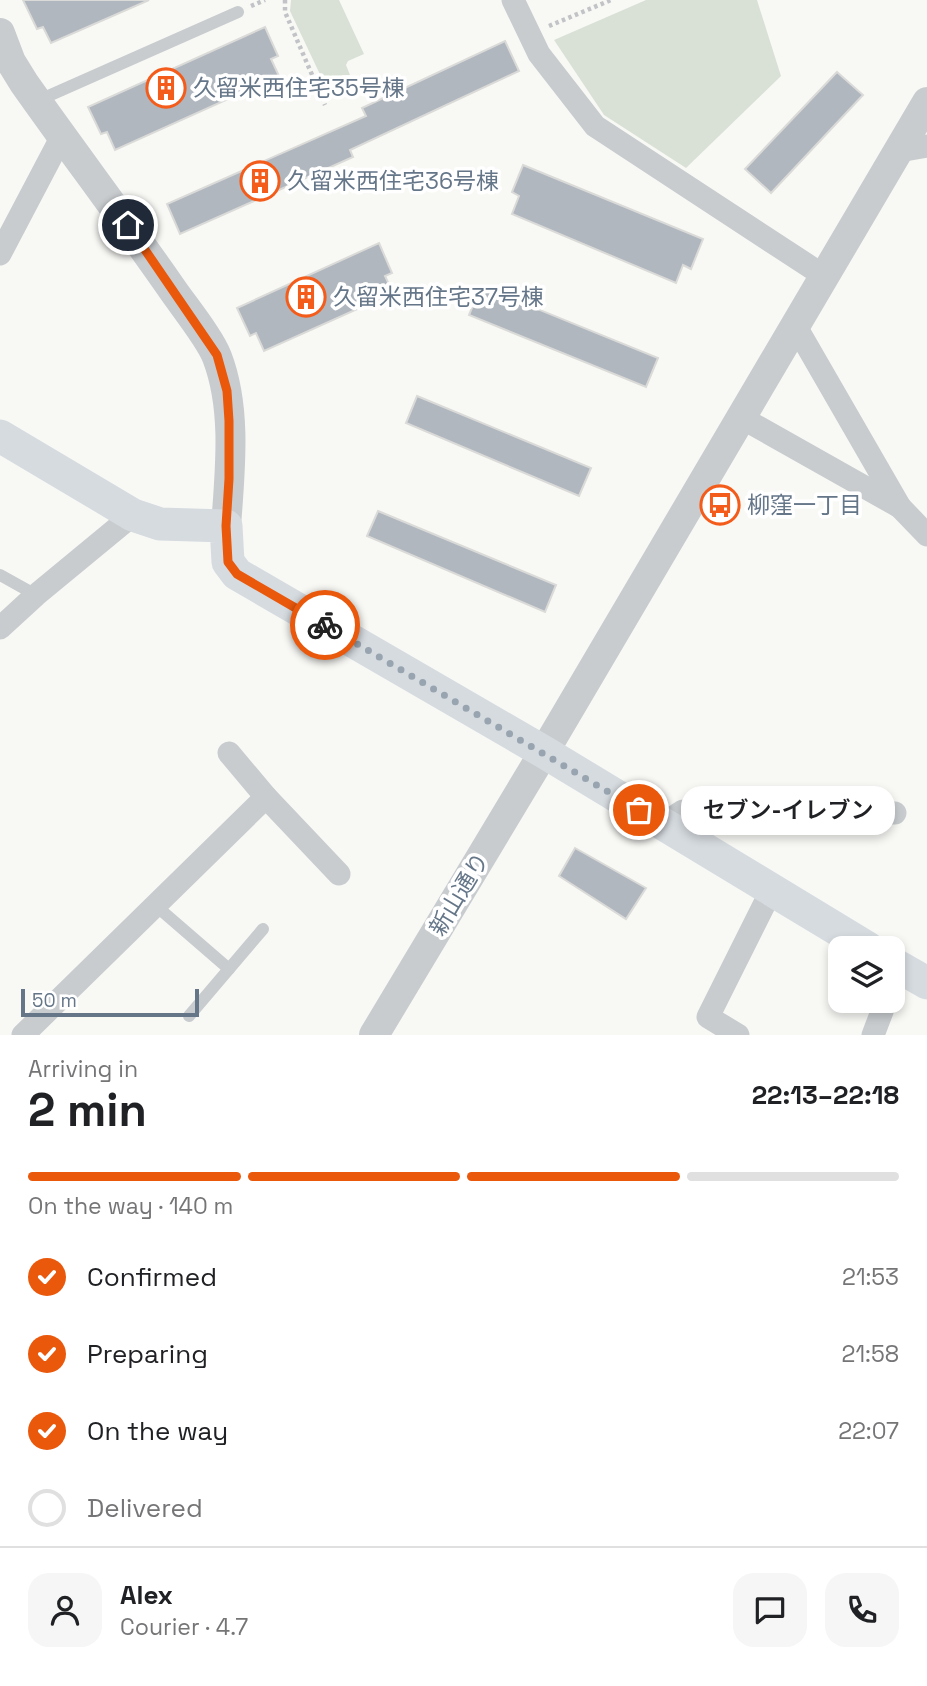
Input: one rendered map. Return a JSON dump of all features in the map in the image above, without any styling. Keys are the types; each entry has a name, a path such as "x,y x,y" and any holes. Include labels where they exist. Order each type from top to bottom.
{"main road":[{"path":"0,436 133,515 160,524 226,526 228,562 237,574 544,752 848,936"}],"street":[{"path":"513,0 539,54 594,126 824,276"},
{"path":"0,33 11,62 37,101 113,204 217,355 227,391 229,421 226,526"},
{"name":"新山通り","path":"374,1035 824,276 913,149 927,102"},
{"path":"0,254 62,136"},
{"path":"795,325 900,507 927,535"},
{"path":"741,418 900,507"},
{"path":"0,628 133,515"},
{"path":"229,753 266,797 339,874"},
{"path":"23,1035 266,797"},
{"path":"663,824 683,811 895,813"},
{"path":"738,1035 708,1017 771,891"},
{"path":"873,1035 881,1013"}],"lane":[{"path":"37,101 238,12"},
{"path":"0,575 36,595"},
{"path":"155,905 229,970"},
{"path":"189,1016 262,929"}],"path":[{"path":"280,0 325,105"},
{"path":"285,0 285,12"},
{"path":"529,35 611,0"}],"shaded area":[{"path":"291,0 339,0 364,54 348,61 346,65 350,75 343,75 325,85 290,11"},
{"path":"646,0 757,0 781,76 686,168 604,115 554,40"}],"building":[{"path":"23,0 149,0 51,43 43,27 37,29"},
{"name":"久留米西住宅35号棟","path":"265,27 278,56 271,59 279,76 115,150 107,132 101,134 88,107"},
{"path":"505,41 519,71 350,150 353,157 180,234 167,204 366,116 362,108"},
{"path":"837,72 863,95 771,193 745,169"},
{"path":"523,165 703,239 691,269 683,265 676,283 512,214 519,196 512,192"},
{"name":"久留米西住宅37号棟","path":"379,243 392,273 385,276 393,293 264,351 256,333 250,336 237,308"},
{"path":"481,286 658,358 646,387 469,315"},
{"path":"417,396 591,468 579,496 406,423"},
{"path":"378,511 556,585 545,612 367,536"},
{"path":"575,848 646,888 626,919 559,876"}],"way so far":[{"path":"325,625 639,810"}],"place":[{"name":"久留米西住宅35号棟","path":"166,88"},
{"name":"久留米西住宅36号棟","path":"260,181"},
{"name":"久留米西住宅37号棟","path":"306,297"},
{"name":"柳窪一丁目","path":"720,505"},
{"name":"セブン-イレブン","path":"639,810"}],"route":[{"path":"128,225 217,355 227,391 229,421 226,526 228,562 237,574 325,625"}]}
